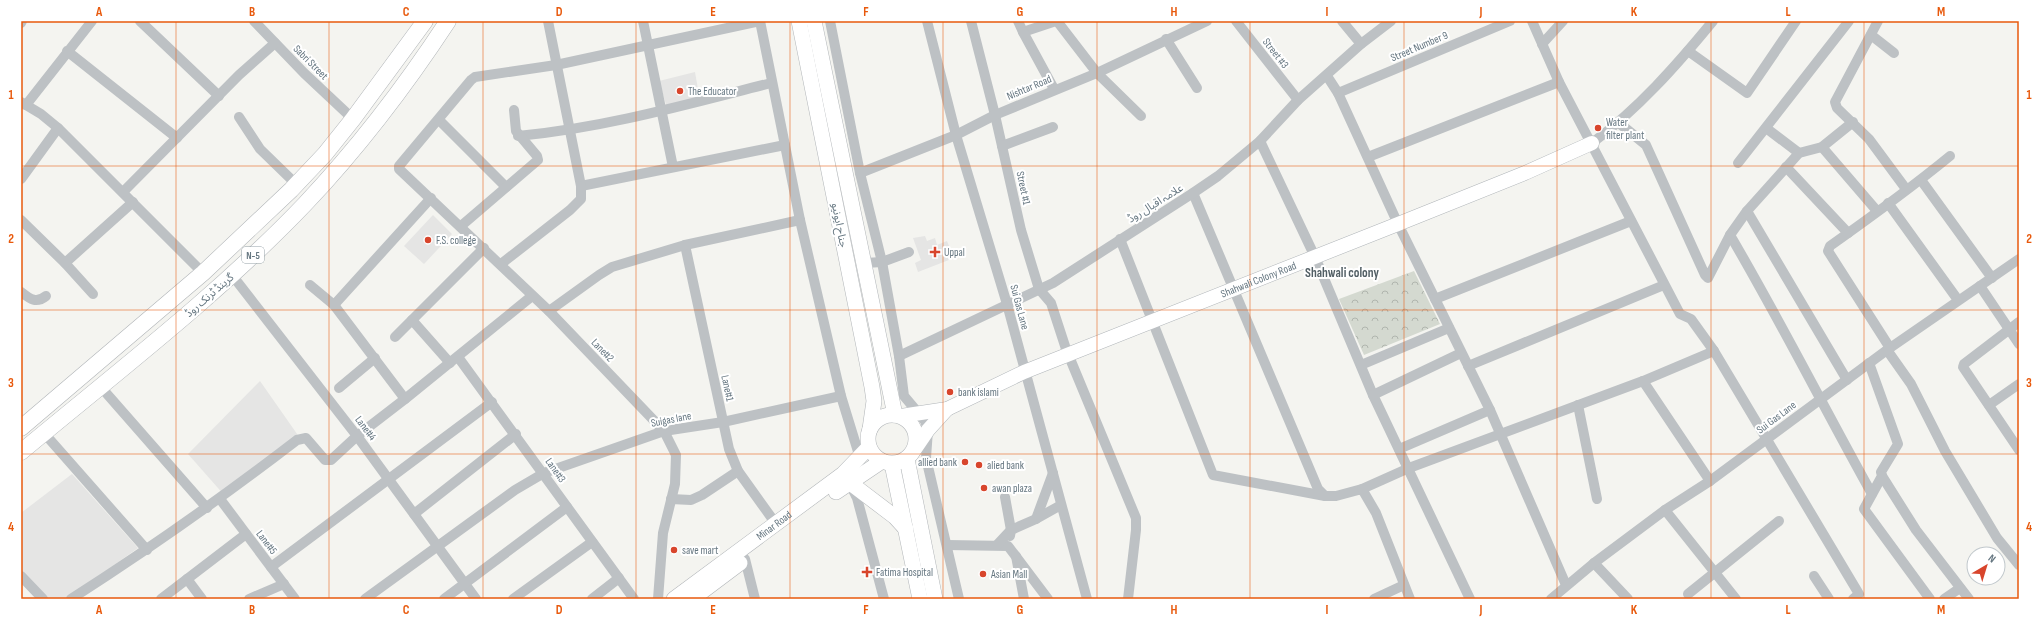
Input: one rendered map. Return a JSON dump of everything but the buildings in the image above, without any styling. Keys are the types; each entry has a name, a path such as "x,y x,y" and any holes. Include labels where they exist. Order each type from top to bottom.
{"highway":[{"name":"گرینڈ ٹرنک روڈ","path":"21,452 232,274 300,209 339,166 412,74 448,21"},
{"name":"گرینڈ ٹرنک روڈ","path":"21,428 203,274 296,184 353,119 423,22"}],"main road":[{"name":"جناح ایونیو","path":"800,21 872,387 874,401 870,429"},
{"name":"جناح ایونیو","path":"814,21 834,81 865,263 898,416"},
{"name":"Shahwali Colony Road","path":"898,416 947,409 1024,372 1234,291 1525,173 1592,143"},
{"name":"Shahwali Colony Road","path":"909,457 928,430 947,409"},
{"path":"909,457 887,463 865,453 870,429 880,418 898,416 911,423 916,433 916,445 909,457 935,599"},
{"name":"Minar Road","path":"674,599 842,474 865,453"},
{"path":"887,463 906,530 920,599"},
{"name":"Minar Road","path":"692,599 849,482 887,463"},
{"path":"849,482 895,517 906,530"}],"street":[{"path":"92,21 24,104 42,114 58,128 203,274"},
{"path":"140,21 219,96"},
{"name":"Sabri Street","path":"254,21 304,73 353,119"},
{"path":"501,264 570,210 581,199 581,186 548,21"},
{"path":"643,21 673,167"},
{"path":"506,187 439,120 475,77 556,65 760,21 771,83 800,220 841,396 865,453"},
{"path":"830,21 834,81 860,173 882,262 899,356 904,396 925,421 928,430 926,458 959,599"},
{"name":"Sui Gas Lane","path":"927,21 956,134 1007,304 1024,372 1087,599"},
{"name":"Street #1","path":"972,21 1021,230 1039,289 1051,303 1068,354 1136,518 1128,599"},
{"path":"1018,21 1054,89"},
{"path":"1023,32 1056,21 1097,73 1142,116"},
{"name":"Nishtar Road","path":"860,173 956,134 1054,89 1097,73 1207,21"},
{"name":"Street #3","path":"1236,21 1298,100"},
{"path":"1342,21 1361,44"},
{"name":"علامہ اقبال روڈ","path":"899,356 1054,283 1218,176 1260,141 1298,100 1327,76 1361,44 1391,21"},
{"name":"Street Number 9","path":"1338,93 1510,21"},
{"path":"1532,21 1559,82 1680,314 1692,319 1714,351 1765,440 1859,594 1853,599"},
{"path":"1542,44 1563,21"},
{"path":"1592,143 1619,123 1688,51 1713,21"},
{"path":"1688,51 1747,93 1796,21"},
{"path":"1738,163 1849,21"},
{"path":"1878,21 1835,102 1837,108 1854,122 1869,140 1906,189"},
{"path":"1871,35 1894,53"},
{"path":"1166,40 1197,88"},
{"path":"123,192 239,75 275,42"},
{"path":"67,51 178,138"},
{"path":"1327,76 1338,93 1398,224 1490,410 1566,585"},
{"path":"1368,158 1559,82"},
{"path":"518,136 570,128 661,110 771,83"},
{"path":"461,226 538,160 537,156 518,136 516,131 514,110"},
{"path":"239,117 260,149 278,169 296,184"},
{"name":"Lane#2","path":"439,120 400,163 399,169 461,226 549,311 664,431 676,455 675,484 663,533 658,599"},
{"path":"1619,123 1646,145 1705,275 1708,278 1730,235 1747,211 1799,153 1822,147 1854,122"},
{"path":"1002,146 1053,127"},
{"path":"21,180 58,128"},
{"path":"1766,128 1799,153"},
{"path":"1260,141 1315,257 1374,395 1470,599"},
{"path":"581,186 785,145"},
{"path":"1822,147 1877,211"},
{"path":"1950,156 1921,180 1906,189 1830,246 1828,251 1910,384 1945,451 1997,538 2019,565"},
{"path":"1786,167 1848,233"},
{"path":"1921,180 1992,278"},
{"path":"1193,193 1318,489 1325,496"},
{"path":"334,305 430,198"},
{"path":"65,263 133,202"},
{"path":"1888,203 1958,300"},
{"path":"1747,211 1847,380"},
{"path":"21,220 65,263 93,294"},
{"path":"549,311 612,267 685,245 800,220"},
{"path":"1435,299 1631,221"},
{"path":"1730,235 1774,310 1819,399 1872,494"},
{"path":"1120,239 1213,475 1325,496 1336,496 1362,489 1409,468 1643,381 1714,351"},
{"name":"Lane#1","path":"685,245 729,449 738,471 776,524"},
{"path":"395,337 484,248"},
{"path":"865,263 882,262 909,252"},
{"name":"Sui Gas Lane","path":"1551,599 1566,585 1666,510 1710,481 1888,349 2019,259"},
{"name":"Lane#4","path":"232,274 357,436 476,599"},
{"path":"310,285 334,305 405,399"},
{"path":"1468,366 1664,285"},
{"path":"1980,286 2019,344"},
{"path":"21,292 30,299 36,301 46,296"},
{"path":"71,599 147,550 220,499 297,440 306,438 325,460 329,461 357,436 454,360 532,296"},
{"name":"Lane#3","path":"412,320 454,360 492,402 634,599"},
{"path":"2019,322 1964,364 1963,367 2019,450"},
{"path":"1361,365 1449,328"},
{"path":"1374,395 1461,354"},
{"path":"339,388 375,358"},
{"path":"1869,363 1898,444 1881,472 1882,476 1864,509 1930,599"},
{"path":"1643,381 1710,481"},
{"path":"1989,405 2019,384"},
{"path":"100,386 207,508"},
{"name":"Suigas lane","path":"366,599 515,490 544,473 664,431 723,422 841,396"},
{"path":"271,567 492,402"},
{"path":"1578,405 1597,499"},
{"path":"1399,449 1490,410"},
{"path":"44,433 147,550"},
{"path":"414,514 516,434"},
{"path":"671,499 691,500 702,495 738,471"},
{"path":"1036,519 1053,473"},
{"path":"1882,476 1916,530 1969,599"},
{"path":"849,482 857,498 884,599"},
{"path":"1362,489 1376,513 1410,599"},
{"path":"1005,496 1011,530 1008,546"},
{"name":"Lane#5","path":"220,499 294,599"},
{"path":"997,545 1011,530 1036,519 1061,505"},
{"path":"444,599 567,507"},
{"path":"1666,510 1736,599"},
{"path":"1688,594 1779,521"},
{"path":"161,599 246,534"},
{"path":"513,599 592,542"},
{"path":"947,545 1008,546 1016,554 1048,599"},
{"path":"1016,554 1024,599"},
{"path":"745,559 755,599"},
{"path":"1594,564 1628,599"},
{"path":"21,576 43,599"},
{"path":"1814,576 1829,599"},
{"path":"592,599 619,578"},
{"path":"187,579 202,599"},
{"path":"249,599 284,584"},
{"path":"1374,599 1404,585"},
{"path":"1944,599 1960,588"}],"shaded area":[{"name":"The Educator","path":"695,72 700,101 667,108 659,81"},
{"name":"F.S. college","path":"433,215 452,234 424,264 404,246"},
{"name":"Uppal","path":"925,236 927,241 935,238 937,245 947,241 954,258 918,272 915,263 921,260 913,238"},
{"path":"260,381 302,441 225,496 188,454"},
{"path":"72,474 138,548 66,599 47,599 21,573 21,513"}],"green space":[{"path":"1414,271 1440,324 1364,355 1339,299"}],"place":[{"name":"The Educator","path":"680,91"},
{"name":"Water filter plant","path":"1598,128"},
{"name":"F.S. college","path":"428,240"},
{"name":"Uppal","path":"935,252"},
{"name":"bank islami","path":"950,392"},
{"name":"allied bank","path":"965,462"},
{"name":"alied bank","path":"979,465"},
{"name":"awan plaza","path":"984,488"},
{"name":"save mart","path":"674,550"},
{"name":"Fatima Hospital","path":"867,572"},
{"name":"Asian Mall","path":"983,574"}],"district":[{"name":"Shahwali colony","path":"1342,272"}]}
